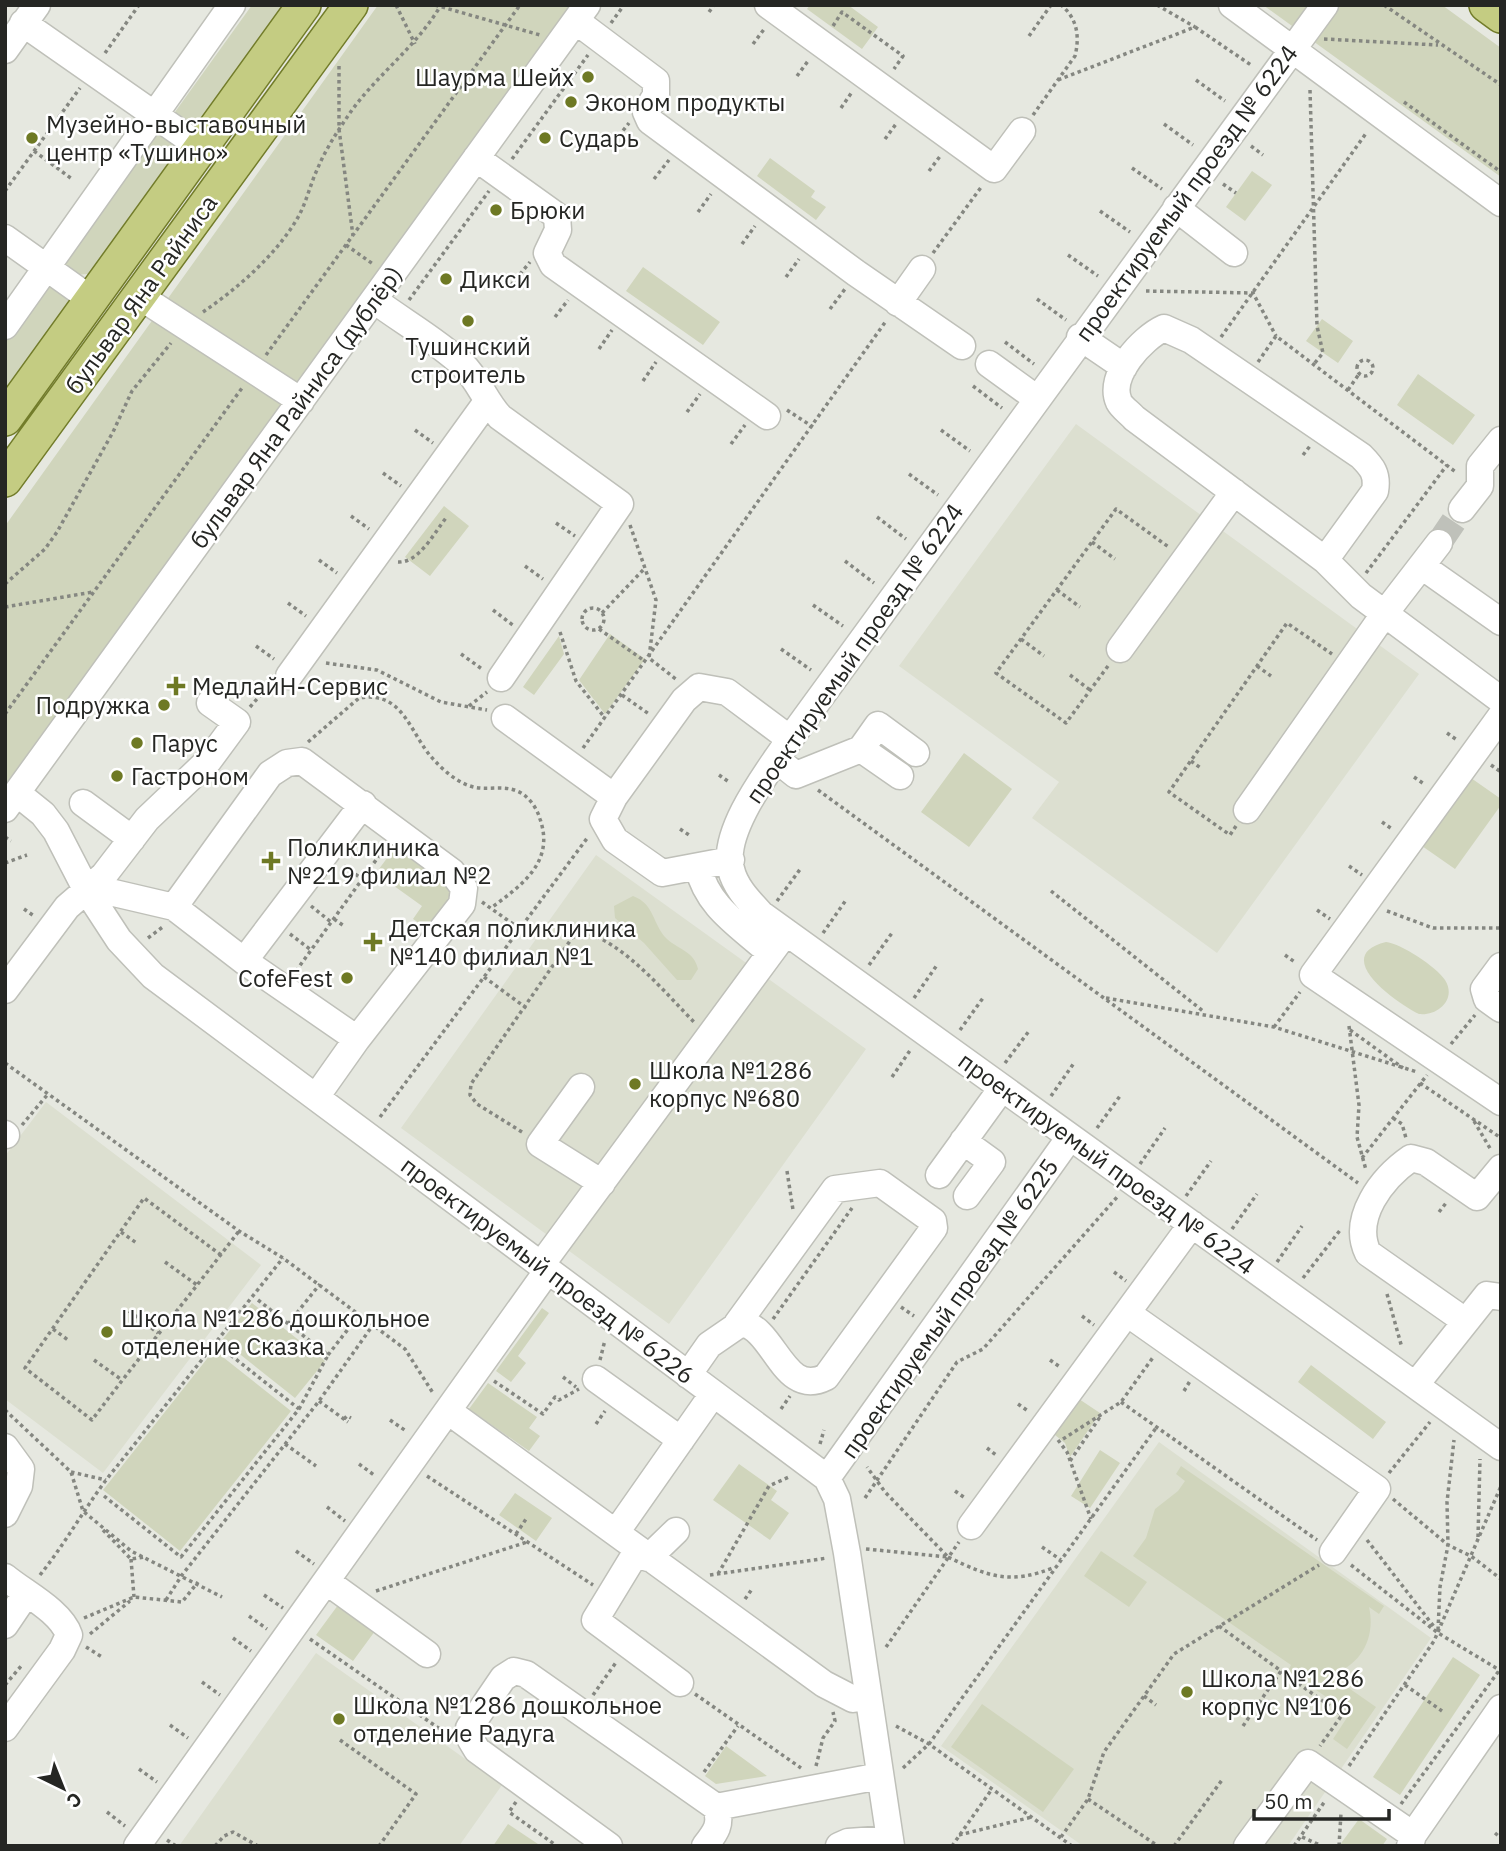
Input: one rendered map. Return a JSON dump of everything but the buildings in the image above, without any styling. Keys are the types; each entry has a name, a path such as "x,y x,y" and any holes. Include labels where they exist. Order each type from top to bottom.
{"main road":[{"name":"бульвар Яна Райниса","path":"5,419 304,5"},
{"name":"бульвар Яна Райниса","path":"5,480 352,5"},
{"path":"1486,5 1501,16"}],"street":[{"path":"5,326 232,5"},
{"path":"768,5 994,169 1022,131"},
{"path":"1232,5 1501,203"},
{"name":"проектируемый проезд № 6224","path":"1325,5 1292,50 1169,198 1073,329 1036,398 788,758 743,810 730,868 742,893 761,914 1082,1135 1192,1224 1416,1383 1490,1453"},
{"path":"5,50 30,14 92,71 201,148"},
{"path":"575,22 656,81 656,95 646,115 650,121 898,303 962,346"},
{"name":"бульвар Яна Райниса (дублёр)","path":"11,801 575,22"},
{"path":"476,158 557,216 558,230 547,253 553,265 767,416"},
{"path":"1169,198 1234,253"},
{"path":"5,238 92,300"},
{"path":"898,303 922,269"},
{"path":"139,296 301,401"},
{"path":"374,300 462,364 477,382 486,402 500,417 620,504 542,619 495,676"},
{"path":"1325,560 1375,491 1377,479 1372,467 1361,456 1176,331 1164,328 1151,334 1124,367 1116,386 1119,403 1134,418 1325,560 1385,613 1501,699"},
{"path":"1073,329 1124,367"},
{"path":"989,364 1036,398"},
{"path":"289,676 486,402"},
{"path":"1462,509 1490,493 1480,466 1499,445"},
{"path":"1120,649 1234,492"},
{"path":"1247,810 1385,613 1439,543"},
{"path":"1423,567 1501,622"},
{"path":"608,808 666,726 692,692 699,687 727,692 788,758 861,748 900,776"},
{"path":"5,990 68,907 104,875 147,819 209,760 237,722 210,703"},
{"path":"1501,716 1312,975 1501,1102"},
{"path":"505,718 571,764 608,808 615,840 657,871 668,873 731,860"},
{"path":"861,748 878,726 916,753"},
{"path":"174,907 270,775 287,763 302,761 452,872 464,888 462,904 357,1039 316,1097"},
{"name":"проектируемый проезд № 6226","path":"11,801 43,814 56,831 87,891 119,940 153,976 827,1478"},
{"path":"83,803 132,839"},
{"path":"244,961 363,804"},
{"path":"698,867 703,888 719,910 761,945"},
{"path":"87,891 114,892 174,907 282,989 357,1039"},
{"path":"134,1838 443,1405 545,1268 601,1183 786,932"},
{"path":"1501,966 1484,989 1487,999 1501,1009"},
{"path":"939,1175 1002,1078"},
{"path":"581,1087 540,1144 601,1183"},
{"name":"проектируемый проезд № 6225","path":"827,1478 1082,1135"},
{"path":"963,1141 992,1162 967,1196"},
{"path":"1465,1321 1368,1253 1362,1241 1362,1225 1375,1195 1398,1167 1410,1158 1426,1162 1477,1197 1497,1162"},
{"path":"688,1375 709,1345 737,1324 833,1190 882,1184 931,1219 934,1226 832,1371 814,1381 797,1378 750,1325 737,1324"},
{"path":"971,1526 1192,1224"},
{"path":"1416,1383 1487,1295 1501,1297"},
{"path":"1127,1313 1377,1489 1330,1556"},
{"path":"587,1384 681,1440"},
{"path":"617,1531 713,1394"},
{"path":"443,1405 617,1531 642,1555 834,1689 853,1699 867,1697"},
{"path":"5,1447 21,1469 19,1486 5,1514"},
{"path":"827,1478 834,1488 845,1539 867,1697 892,1772 891,1842 839,1846"},
{"path":"676,1531 642,1555 609,1596 595,1620 680,1683"},
{"path":"322,1574 350,1599 427,1654"},
{"path":"5,1577 77,1630 69,1635 62,1650 5,1728"},
{"path":"5,1625 26,1594"},
{"path":"610,1846 477,1750 471,1740 469,1728 503,1678 514,1671 526,1674 716,1807 720,1818 716,1831 705,1846"},
{"path":"1247,1846 1308,1763 1390,1819 1412,1840 1501,1708"},
{"path":"716,1807 814,1782 892,1772"}],"path":[{"path":"5,191 139,5"},
{"path":"396,5 415,44"},
{"path":"435,5 505,26 575,22"},
{"path":"261,362 520,5"},
{"path":"611,23 624,5"},
{"path":"709,12 714,5"},
{"path":"1029,36 1051,5"},
{"path":"1022,131 1075,56 1078,36 1072,17 1061,5"},
{"path":"1157,5 1251,65"},
{"path":"1384,5 1439,46 1501,85"},
{"path":"200,315 225,296 275,248 297,218 327,149 339,129 374,82 415,44 441,6"},
{"path":"820,43 842,12 903,56 880,88"},
{"path":"1058,80 1195,27"},
{"path":"1322,38 1327,41 1439,46"},
{"path":"511,161 591,51"},
{"path":"339,57 339,129 353,236"},
{"path":"1196,80 1225,101"},
{"path":"1310,82 1317,326 1323,353 1313,365"},
{"path":"1404,102 1501,172"},
{"path":"610,147 630,121 646,115"},
{"path":"1164,124 1193,145"},
{"path":"1209,352 1369,128"},
{"path":"1251,146 1264,155"},
{"path":"34,151 72,179"},
{"path":"1132,167 1169,198"},
{"path":"922,269 994,169"},
{"path":"1223,184 1236,193"},
{"path":"408,301 490,188"},
{"path":"1100,211 1129,233"},
{"path":"346,245 382,271"},
{"path":"1068,255 1098,276"},
{"path":"422,270 428,274"},
{"path":"1146,291 1253,293"},
{"path":"1253,293 1276,336 1447,465 1354,588"},
{"path":"1037,299 1073,329"},
{"path":"571,764 898,303"},
{"path":"5,583 45,549 57,532 113,432 132,391 178,336"},
{"path":"1246,377 1276,336"},
{"path":"1005,342 1034,364"},
{"path":"1348,390 1359,374 1358,363 1370,362 1371,373 1359,374"},
{"path":"5,714 248,380"},
{"path":"973,386 1002,408"},
{"path":"941,430 970,451"},
{"path":"909,474 938,495"},
{"path":"620,504 656,600 647,660"},
{"path":"1120,649 1066,723 996,673 1116,509 1185,559"},
{"path":"877,517 906,539"},
{"path":"409,560 446,518"},
{"path":"1092,542 1115,559"},
{"path":"845,561 874,583"},
{"path":"602,613 645,568"},
{"path":"1057,590 1080,607"},
{"path":"5,607 94,592"},
{"path":"813,605 843,626"},
{"path":"602,613 591,608 582,616 586,628 599,629 692,692"},
{"path":"599,629 604,622 602,613"},
{"path":"542,619 561,633 576,681 605,718"},
{"path":"1247,810 1230,835 1169,792 1287,623 1348,665"},
{"path":"1021,639 1044,656"},
{"path":"781,649 811,670"},
{"path":"461,654 495,676"},
{"path":"327,663 377,670 441,702 488,710 505,718"},
{"path":"1257,666 1271,676"},
{"path":"1070,675 1090,690"},
{"path":"237,722 276,676 289,676"},
{"path":"622,695 666,726"},
{"path":"287,763 329,722 359,698 369,696 382,698 403,712 434,761 464,783 477,788 519,792 539,814 545,848 541,860 523,885 491,908"},
{"path":"788,758 1103,998 1375,1195"},
{"path":"1191,761 1202,769"},
{"path":"719,775 729,782"},
{"path":"374,1125 608,808"},
{"path":"681,829 690,835"},
{"path":"282,989 397,831"},
{"path":"5,837 11,841"},
{"path":"5,863 27,855"},
{"path":"773,906 801,868"},
{"path":"464,888 520,929"},
{"path":"1051,891 1205,1013"},
{"path":"819,938 846,900"},
{"path":"1365,903 1433,928 1501,928"},
{"path":"334,918 344,926"},
{"path":"540,1144 477,1104 470,1095 471,1084 572,938 583,932 594,934 637,964 709,1037"},
{"path":"865,971 892,933"},
{"path":"910,1003 937,965"},
{"path":"1274,1027 1312,975"},
{"path":"484,978 529,1010"},
{"path":"956,1036 983,998"},
{"path":"1103,998 1205,1013 1274,1027 1426,1075"},
{"path":"1346,998 1359,1105 1357,1137 1375,1195"},
{"path":"1350,1029 1405,1069"},
{"path":"1002,1078 1029,1031"},
{"path":"892,1077 911,1049"},
{"path":"5,1063 239,1231 284,1258 405,1349 443,1405"},
{"path":"1047,1101 1074,1063"},
{"path":"1420,1083 1501,1138"},
{"path":"8,1135 47,1094"},
{"path":"1082,1135 1120,1096"},
{"path":"1473,1119 1497,1162"},
{"path":"1139,1166 1165,1128"},
{"path":"1184,1198 1211,1161"},
{"path":"787,1171 798,1239"},
{"path":"761,1336 869,1184"},
{"path":"1230,1231 1257,1194"},
{"path":"865,1498 957,1362 983,1349 1119,1195"},
{"path":"221,1255 144,1198 25,1368 92,1420 122,1380 221,1255 239,1231"},
{"path":"1291,1294 1345,1224"},
{"path":"1276,1263 1302,1226"},
{"path":"121,1232 138,1244"},
{"path":"26,1594 62,1548 83,1511 106,1480 284,1258"},
{"path":"165,1262 197,1285"},
{"path":"1378,1262 1404,1355"},
{"path":"288,1324 320,1284"},
{"path":"258,1300 328,1355"},
{"path":"129,1311 159,1333"},
{"path":"104,1496 181,1557 299,1409 328,1355 352,1324"},
{"path":"166,1600 182,1574 319,1401 373,1325"},
{"path":"53,1328 68,1340"},
{"path":"1091,1519 1060,1441 1121,1402 1165,1340"},
{"path":"223,1349 299,1409"},
{"path":"94,1360 122,1380"},
{"path":"487,1375 543,1414 555,1396 559,1400 587,1384"},
{"path":"564,1377 587,1384"},
{"path":"319,1401 348,1420"},
{"path":"1121,1402 1438,1633 1500,1669 1390,1819"},
{"path":"5,1410 71,1472 83,1511 131,1559 134,1597"},
{"path":"1070,1461 1102,1414"},
{"path":"390,1420 412,1436"},
{"path":"1430,1422 1377,1489 1448,1545 1471,1556 1501,1579"},
{"path":"892,1772 929,1744 1156,1427"},
{"path":"820,1444 824,1430"},
{"path":"1438,1633 1440,1587 1448,1545 1447,1502 1454,1440"},
{"path":"285,1444 316,1466"},
{"path":"1478,1540 1490,1453"},
{"path":"359,1464 380,1479"},
{"path":"867,1467 948,1557"},
{"path":"420,1471 609,1596"},
{"path":"71,1472 106,1480"},
{"path":"718,1574 769,1486 789,1477"},
{"path":"1294,1846 1340,1785 1438,1633 1501,1486"},
{"path":"327,1507 349,1523"},
{"path":"516,1534 527,1519"},
{"path":"1353,1523 1438,1633"},
{"path":"99,1525 144,1557 198,1582 222,1597"},
{"path":"886,1647 971,1526"},
{"path":"350,1599 527,1542"},
{"path":"1042,1547 1061,1560"},
{"path":"860,1550 872,1548 948,1557 983,1574 1006,1578 1031,1577 1057,1566"},
{"path":"296,1551 322,1574"},
{"path":"678,1580 835,1556"},
{"path":"1061,1838 1088,1799 1104,1752 1174,1654 1330,1556"},
{"path":"131,1559 144,1557"},
{"path":"77,1630 134,1597 182,1602 198,1582"},
{"path":"264,1595 287,1611"},
{"path":"77,1630 134,1597"},
{"path":"249,1616 271,1633"},
{"path":"1219,1626 1342,1715 1308,1763"},
{"path":"303,1633 444,1735 471,1740"},
{"path":"233,1638 256,1654"},
{"path":"581,1712 629,1645"},
{"path":"1244,1726 1281,1671"},
{"path":"202,1682 225,1698"},
{"path":"680,1683 814,1782 823,1738 835,1721 831,1705 834,1689"},
{"path":"1405,1685 1442,1710"},
{"path":"1144,1696 1156,1704"},
{"path":"170,1725 193,1742"},
{"path":"691,1789 738,1726"},
{"path":"897,1726 929,1744 1072,1846"},
{"path":"340,1740 416,1794 379,1846"},
{"path":"139,1769 162,1786"},
{"path":"1174,1846 1222,1780"},
{"path":"1339,1846 1340,1785"},
{"path":"527,1786 509,1812 557,1846"},
{"path":"952,1846 992,1789"},
{"path":"1088,1799 1158,1846"},
{"path":"107,1812 134,1838"},
{"path":"959,1835 1032,1817"},
{"path":"215,1846 224,1836 233,1832 258,1846"},
{"path":"1494,1833 1501,1838"},
{"path":"1301,1836 1322,1846"}],"shaded area":[{"path":"1076,424 1419,674 1217,953 1032,818 1059,782 899,666"},
{"name":"Школа №1286 корпус №680","path":"596,855 866,1049 669,1324 401,1128"},
{"name":"Школа №1286 дошкольное отделение Сказка","path":"46,1102 261,1265 103,1473 5,1399 5,1156"},
{"name":"Школа №1286 корпус №106","path":"1159,1442 1431,1638 1288,1846 1083,1846 941,1746"},
{"name":"Школа №1286 дошкольное отделение Радуга","path":"316,1653 502,1785 459,1846 179,1846"}],"green space":[{"path":"252,5 285,5 200,123 189,129 169,108 175,112"},
{"path":"378,5 573,5 5,785 5,526"},
{"path":"810,5 848,5 878,27 862,49 807,9"},
{"path":"1263,5 1442,5 1501,48 1501,177"},
{"path":"160,131 176,142 175,159 89,274 73,275 62,262 65,251 72,255 151,143 145,138"},
{"path":"770,158 815,191 811,197 826,207 816,220 757,176"},
{"path":"1252,171 1272,185 1245,221 1226,207"},
{"path":"643,267 720,322 703,345 626,291"},
{"path":"54,284 65,290 68,301 65,314 5,395 5,338 45,287"},
{"path":"1322,319 1353,341 1338,363 1306,341"},
{"path":"1418,374 1475,415 1453,445 1397,405"},
{"path":"444,506 469,526 430,576 405,557"},
{"path":"610,634 645,659 605,714 579,680"},
{"path":"559,636 564,654 534,695 523,687"},
{"path":"964,753 1012,789 969,847 921,812"},
{"path":"1471,778 1501,799 1501,805 1455,869 1422,846"},
{"path":"396,846 452,887 454,892 429,930 413,919 422,906 376,873"},
{"path":"633,896 649,909 667,939 693,958 698,969 691,980 677,980 644,943 615,918 614,906"},
{"path":"1386,942 1418,957 1441,975 1449,994 1444,1005 1433,1012 1419,1014 1397,1001 1373,980 1364,958 1370,949"},
{"path":"252,1303 325,1361 295,1398 222,1340"},
{"path":"542,1308 549,1313 518,1356 526,1363 511,1382 496,1371"},
{"path":"214,1350 291,1411 180,1551 103,1490"},
{"path":"1311,1365 1386,1422 1373,1439 1298,1382"},
{"path":"488,1383 537,1417 529,1428 540,1436 529,1451 469,1409"},
{"path":"1079,1399 1100,1413 1070,1457 1065,1443 1055,1435"},
{"path":"1100,1450 1120,1463 1090,1508 1071,1496"},
{"path":"739,1464 777,1491 771,1500 789,1513 770,1540 713,1500"},
{"path":"1181,1466 1384,1606 1379,1614 1369,1607 1371,1618 1368,1640 1358,1658 1341,1671 1330,1675 1376,1707 1347,1749 1333,1739 1350,1713 1288,1671 1291,1665 1133,1556 1146,1538 1155,1509 1178,1491 1185,1481 1176,1474"},
{"path":"515,1493 552,1518 536,1541 499,1515"},
{"path":"1101,1551 1147,1582 1129,1607 1084,1576"},
{"path":"341,1601 378,1627 353,1661 316,1635"},
{"path":"1453,1657 1480,1675 1400,1795 1373,1777"},
{"path":"982,1704 1074,1769 1043,1812 951,1747"},
{"path":"726,1746 767,1776 716,1784 705,1776"},
{"path":"1359,1819 1387,1839 1382,1846 1339,1846"},
{"path":"508,1824 541,1846 493,1846"}],"tunnel":[{"path":"1439,543 1462,509"}],"place":[{"name":"Шаурма Шейх","path":"588,77"},
{"name":"Эконом продукты","path":"571,102"},
{"name":"Музейно-выставочный центр «Тушино»","path":"32,138"},
{"name":"Сударь","path":"545,138"},
{"name":"Брюки","path":"496,210"},
{"name":"Дикси","path":"446,279"},
{"name":"Тушинский строитель","path":"468,321"},
{"name":"МедлайН-Сервис","path":"176,686"},
{"name":"Подружка","path":"164,705"},
{"name":"Парус","path":"137,743"},
{"name":"Гастроном","path":"117,776"},
{"name":"Поликлиника №219 филиал №2","path":"271,861"},
{"name":"Детская поликлиника №140 филиал №1","path":"373,942"},
{"name":"CofeFest","path":"347,978"},
{"name":"Школа №1286 корпус №680","path":"635,1084"},
{"name":"Школа №1286 дошкольное отделение Сказка","path":"107,1332"},
{"name":"Школа №1286 корпус №106","path":"1187,1692"},
{"name":"Школа №1286 дошкольное отделение Радуга","path":"339,1719"}]}
